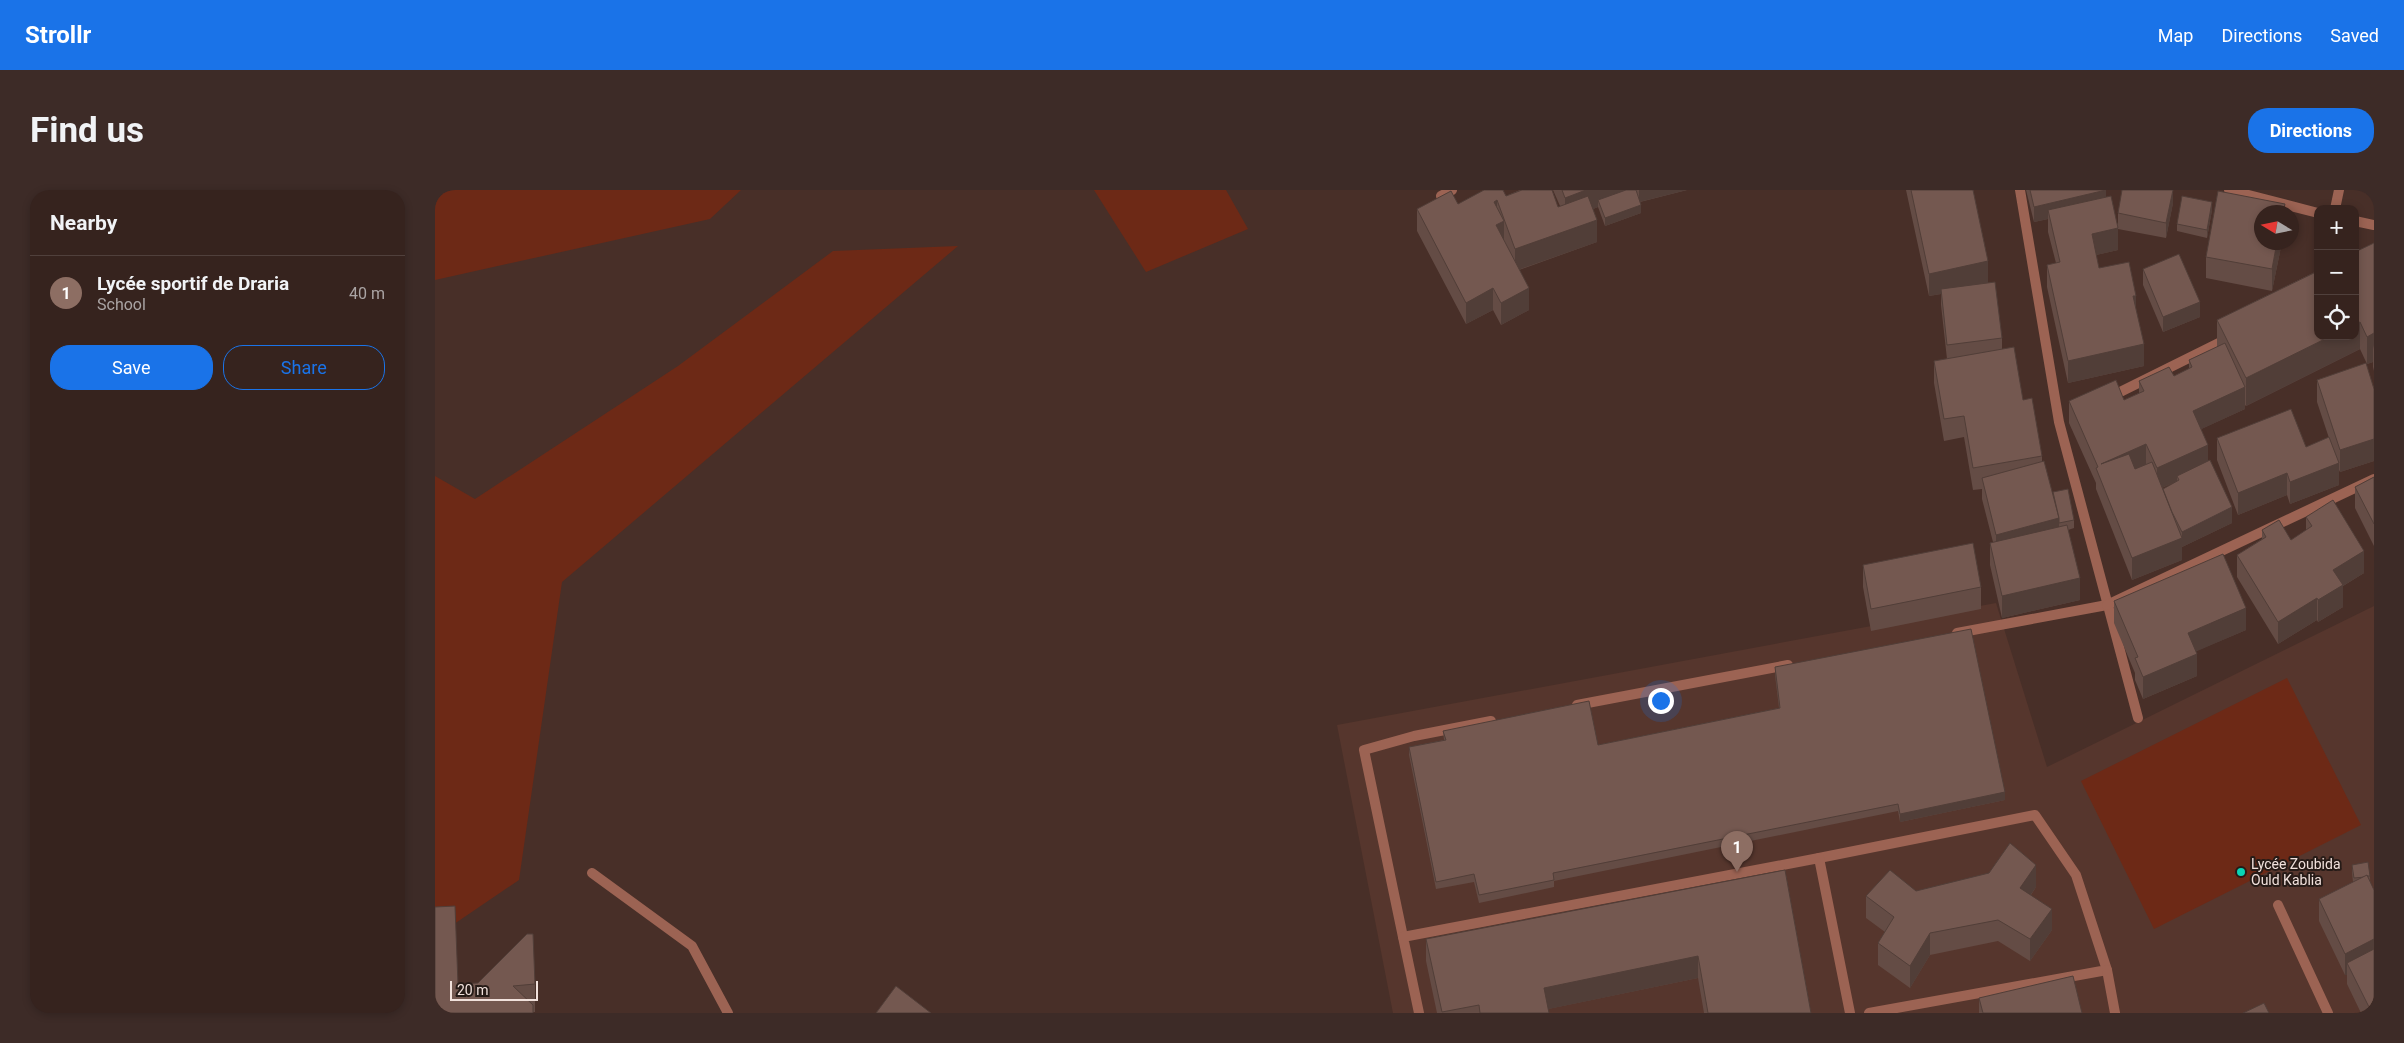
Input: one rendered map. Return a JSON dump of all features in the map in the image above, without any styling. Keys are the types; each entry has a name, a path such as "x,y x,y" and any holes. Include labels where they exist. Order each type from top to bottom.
{"street":[{"path":"1441,196 1451,190"},
{"path":"2019,190 2063,420 2107,606 2138,718"},
{"path":"2229,190 2314,212"},
{"path":"2336,205 2339,190"},
{"path":"2359,222 2374,224"},
{"path":"2103,400 2237,334"},
{"path":"1951,635 2107,606 2374,479"},
{"path":"1570,706 1794,664"},
{"path":"1419,1013 1364,750 1414,736 1502,719"},
{"path":"1403,937 2035,815 2076,875 2107,970 2115,1013"},
{"path":"1819,858 1850,1013"},
{"path":"592,874 692,946 728,1013"},
{"path":"2278,905 2328,1013"},
{"path":"1869,1013 2107,970"}],"shaded area":[{"path":"435,190 741,190 710,219 435,280"},
{"path":"1094,190 1226,190 1248,229 1146,272"},
{"path":"958,246 562,582 519,880 435,937 435,476 475,499 678,366 833,251"},
{"path":"1996,603 2047,767 2374,606 2374,1013 1393,1013 1337,725"},
{"path":"2287,678 2361,825 2154,929 2081,781"}],"building":[{"path":"1484,190 1503,190 1506,196 1522,190 1552,190 1558,207 1588,196 1597,220 1515,249 1497,200 1494,202 1504,221 1496,225 1529,288 1501,303 1493,288 1466,303 1417,209 1451,191 1458,204"},
{"path":"1562,190 1586,190 1565,198"},
{"path":"1626,190 1636,190 1641,205 1605,218 1598,200"},
{"path":"1911,190 1973,190 1988,261 1929,274"},
{"path":"2030,190 2106,190 2034,207"},
{"path":"2122,190 2173,190 2166,223 2118,213"},
{"path":"2218,191 2285,204 2254,205 2254,250 2276,250 2272,269 2206,257"},
{"path":"2111,196 2118,228 2092,234 2099,268 2129,262 2136,296 2133,296 2144,344 2068,361 2047,265 2060,262 2048,210"},
{"path":"2182,196 2212,202 2207,230 2177,224"},
{"path":"2374,243 2374,333 2367,337 2359,322 2359,250"},
{"path":"2179,254 2200,302 2163,317 2143,269"},
{"path":"2314,273 2314,340 2323,340 2246,378 2217,320"},
{"path":"1995,282 2002,338 1947,345 1941,289"},
{"path":"2225,343 2245,387 2193,411 2208,445 2157,468 2146,444 2101,464 2129,454 2135,469 2152,462 2182,538 2132,558 2096,468 2098,467 2069,401 2116,380 2124,400 2144,391 2139,381 2169,367 2174,376 2192,367 2189,360"},
{"path":"2014,347 2023,400 2032,398 2042,456 1973,468 1964,416 1944,419 1934,361"},
{"path":"2366,363 2374,389 2374,439 2340,450 2317,380"},
{"path":"2291,409 2306,447 2329,437 2339,463 2290,482 2287,473 2238,493 2217,438"},
{"path":"2210,460 2232,507 2182,532 2163,489 2179,480 2177,476"},
{"path":"2044,461 2059,518 1996,535 1982,478"},
{"path":"2374,477 2374,524 2355,487"},
{"path":"2068,489 2074,520 2059,523 2053,492"},
{"path":"2333,500 2364,551 2333,570 2343,585 2318,600 2317,598 2278,622 2237,555 2266,537 2262,530 2279,520 2291,540 2312,526 2306,517"},
{"path":"2067,525 2080,578 2002,596 1990,543"},
{"path":"1973,543 1981,587 1871,609 1863,565"},
{"path":"2223,554 2246,608 2188,633 2197,654 2143,677 2135,658 2138,657 2114,601"},
{"path":"1971,629 2005,792 1900,814 1898,804 1553,873 1554,880 1479,895 1474,874 1436,882 1409,747 1446,740 1443,731 1589,701 1598,745 1780,708 1775,667"},
{"path":"2010,843 2036,865 2020,888 2052,909 2030,939 1998,920 1930,933 1910,966 1878,943 1894,917 1866,896 1890,870 1916,891 1989,873"},
{"path":"2368,862 2370,876 2354,878 2352,865"},
{"path":"1785,870 1811,1013 1708,1013 1698,956 1544,988 1549,1013 1480,1013 1479,1005 1442,1012 1426,939"},
{"path":"2367,875 2374,890 2374,939 2345,954 2319,899"},
{"path":"455,906 458,984 478,983 527,934 533,934 535,984 513,986 533,1005 533,1013 435,1013 435,907"},
{"path":"2374,949 2374,1013 2372,1013 2347,963"},
{"path":"2073,976 2082,1013 1983,1013 1979,998"},
{"path":"896,986 931,1013 876,1013"},
{"path":"2264,1003 2269,1013 2243,1013"}],"place":[{"name":"Lycée sportif de Draria","path":"1737,872"},
{"name":"Lycée Zoubida Ould Kablia","path":"2241,872"}]}
